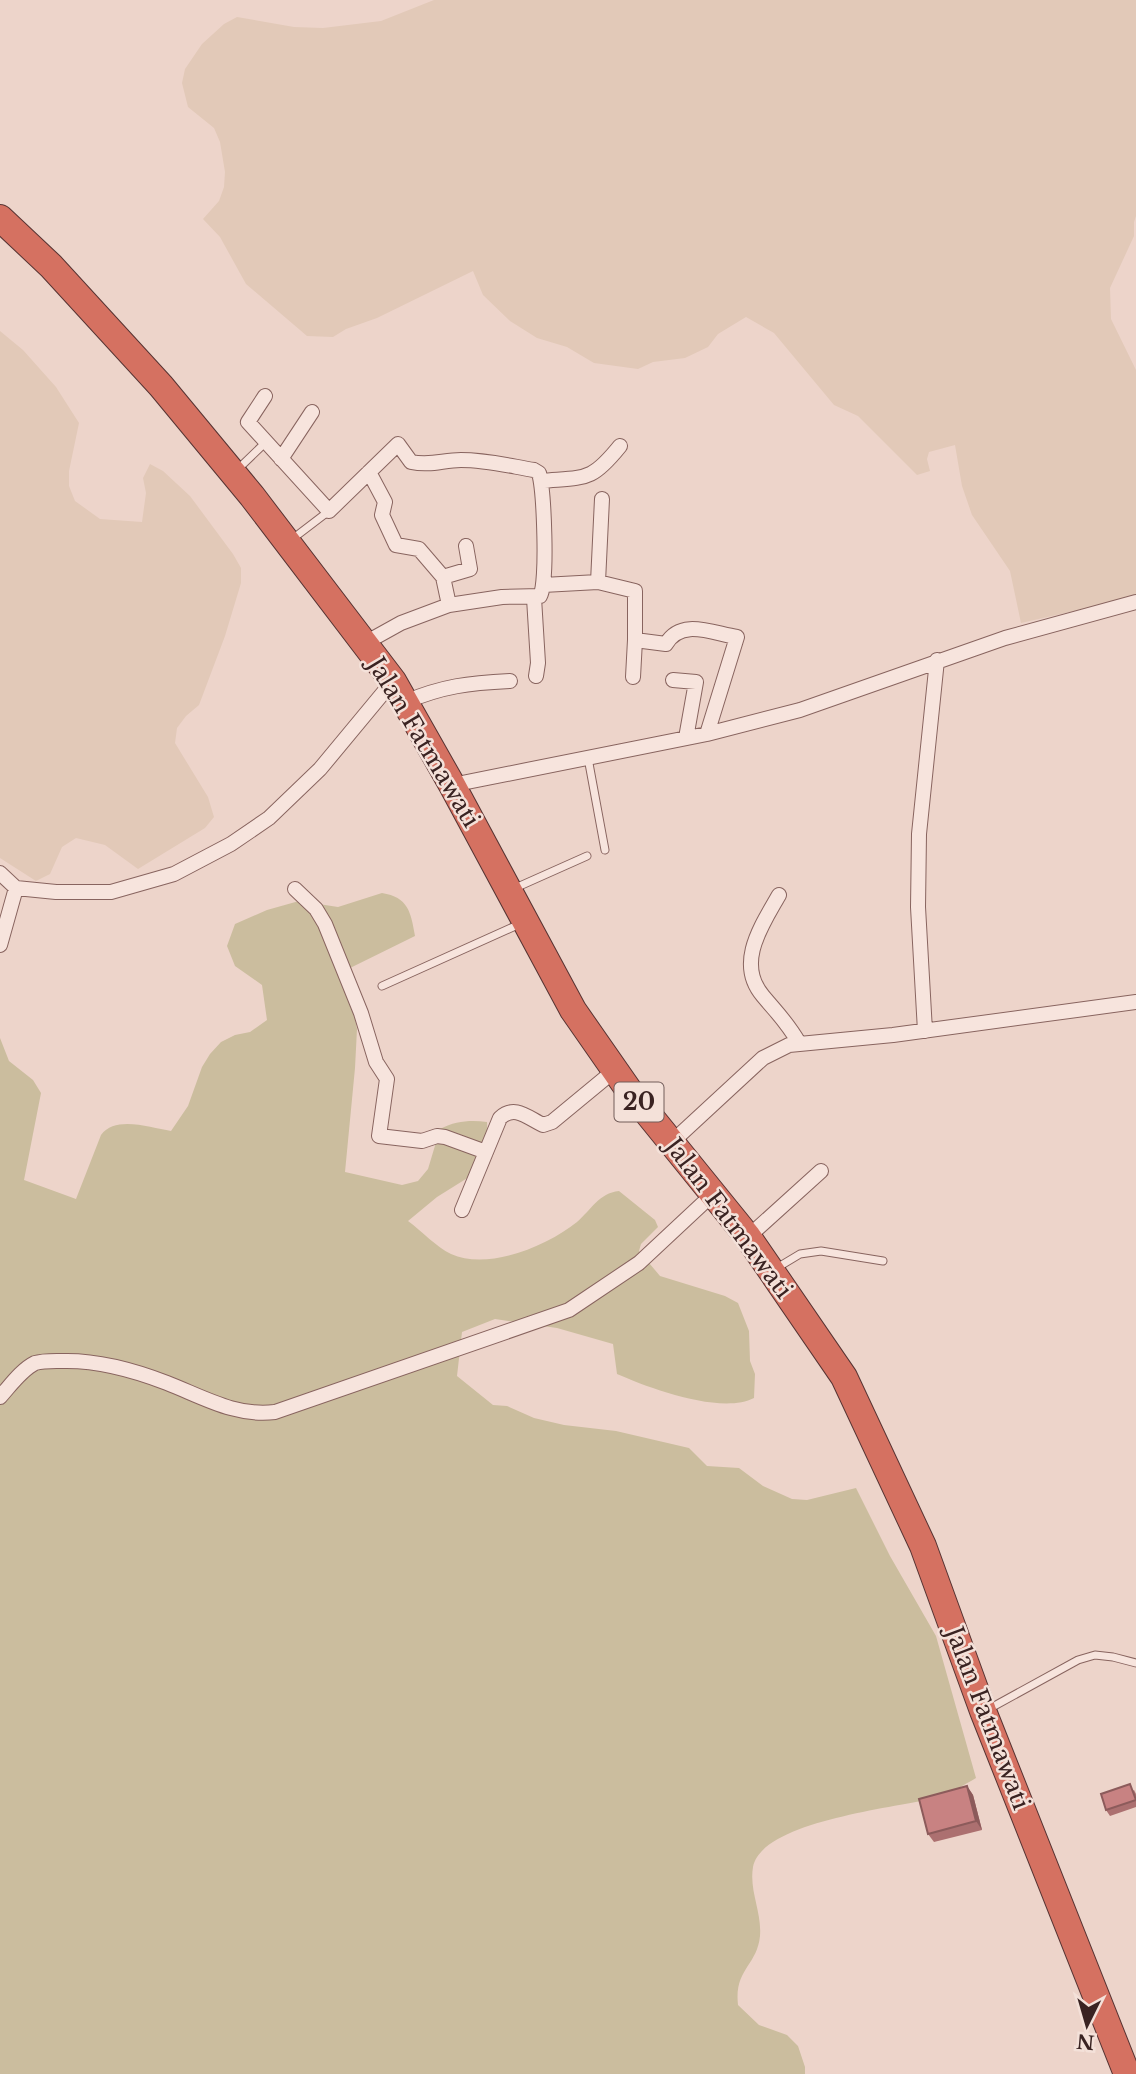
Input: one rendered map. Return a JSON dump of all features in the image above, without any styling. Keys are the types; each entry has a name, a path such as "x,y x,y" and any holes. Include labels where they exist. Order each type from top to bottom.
{"highway":[{"name":"Jalan Fatmawati","path":"0,218 51,266 161,386 288,542 365,643 399,692 452,785 573,1010 615,1070 748,1237 844,1377 923,1546 984,1712 1127,2074"}],"street":[{"path":"265,396 248,422 329,511 398,444 411,462 422,464 457,460 492,461 539,473 543,585 540,596 502,597 449,605 401,623 365,643"},
{"path":"281,459 312,412"},
{"path":"541,481 589,477 604,466 620,446"},
{"path":"369,472 385,502 382,515 396,545 419,549 443,577 449,605"},
{"path":"598,582 602,499"},
{"path":"443,577 470,569 466,546"},
{"path":"543,585 598,582 635,591 633,677"},
{"path":"534,598 536,676"},
{"path":"452,785 707,734 800,710 1005,638 1136,602"},
{"path":"635,640 666,644 671,635 687,628 737,637 707,734"},
{"path":"925,1031 918,907 919,834 937,660"},
{"path":"673,680 696,682 686,738"},
{"path":"0,873 16,888 56,892 111,892 174,874 231,844 269,818 399,692 510,681"},
{"path":"0,945 16,888"},
{"path":"295,889 316,909 325,925 361,1013 376,1062 387,1079 379,1136 422,1141 437,1136 445,1137 486,1152"},
{"path":"779,895 757,933 751,950 753,975 762,995 785,1018 799,1044"},
{"path":"672,1142 763,1058 789,1045 825,1044 1136,1002"},
{"path":"462,1210 500,1118 513,1111 523,1113 543,1125 552,1122 615,1070"},
{"path":"748,1237 821,1171"},
{"path":"0,1397 23,1372 37,1363 85,1361 164,1382 235,1411 258,1414 275,1412 569,1310 639,1263 714,1193"}],"lane":[{"path":"234,474 266,442"},
{"path":"288,542 329,511"},
{"path":"588,758 605,850"},
{"path":"509,891 587,856"},
{"path":"382,986 526,921"},
{"path":"771,1271 800,1254 821,1251 883,1261"},
{"path":"984,1712 1078,1660 1095,1655 1136,1663"}],"shaded area":[{"path":"434,0 1136,0 1136,216 1134,236 1110,288 1111,319 1136,370 1136,597 1021,623 1010,571 972,515 962,486 955,445 929,452 927,459 930,471 917,475 858,416 834,405 774,333 746,317 718,334 708,347 685,358 653,362 638,369 594,363 567,347 537,338 510,321 483,295 473,271 333,337 307,336 246,284 220,237 203,219 219,201 225,172 220,142 214,128 188,107 182,83 185,69 202,44 224,24 237,17 294,27 323,28 381,21"},
{"path":"0,331 23,350 56,387 79,423 69,471 69,486 75,501 100,519 142,522 146,493 143,478 150,464 163,471 190,496 241,568 241,583 225,636 199,705 177,728 175,743 208,797 214,817 205,828 138,869 105,845 76,838 62,847 50,874 36,881 0,858"},
{"path":"382,893 398,898 407,907 415,936 346,970 357,1029 345,1172 402,1185 418,1181 428,1169 440,1129 463,1122 487,1122 488,1155 477,1172 437,1197 408,1221 451,1254 482,1260 499,1258 550,1240 577,1222 606,1195 619,1191 655,1220 658,1227 641,1244 639,1251 660,1276 725,1296 738,1303 749,1331 750,1361 755,1374 754,1398 723,1403 685,1398 617,1374 613,1344 557,1328 495,1319 462,1332 457,1376 493,1405 507,1406 534,1418 564,1425 616,1431 689,1448 707,1466 739,1468 763,1486 792,1499 807,1500 856,1488 890,1556 936,1636 976,1778 938,1797 834,1818 805,1827 780,1838 762,1851 753,1867 760,1936 755,1954 739,1983 738,2005 759,2025 787,2035 798,2046 805,2074 0,2074 0,1038 9,1061 33,1080 41,1093 24,1180 76,1199 101,1135 107,1129 134,1124 171,1131 188,1106 202,1067 210,1054 221,1042 250,1032 267,1020 262,985 235,966 227,946 235,924 267,910 299,901 338,907"}],"building":[{"path":"1130,1784 1136,1800 1106,1810 1101,1794"},
{"path":"967,1786 976,1821 928,1834 919,1799"}]}
